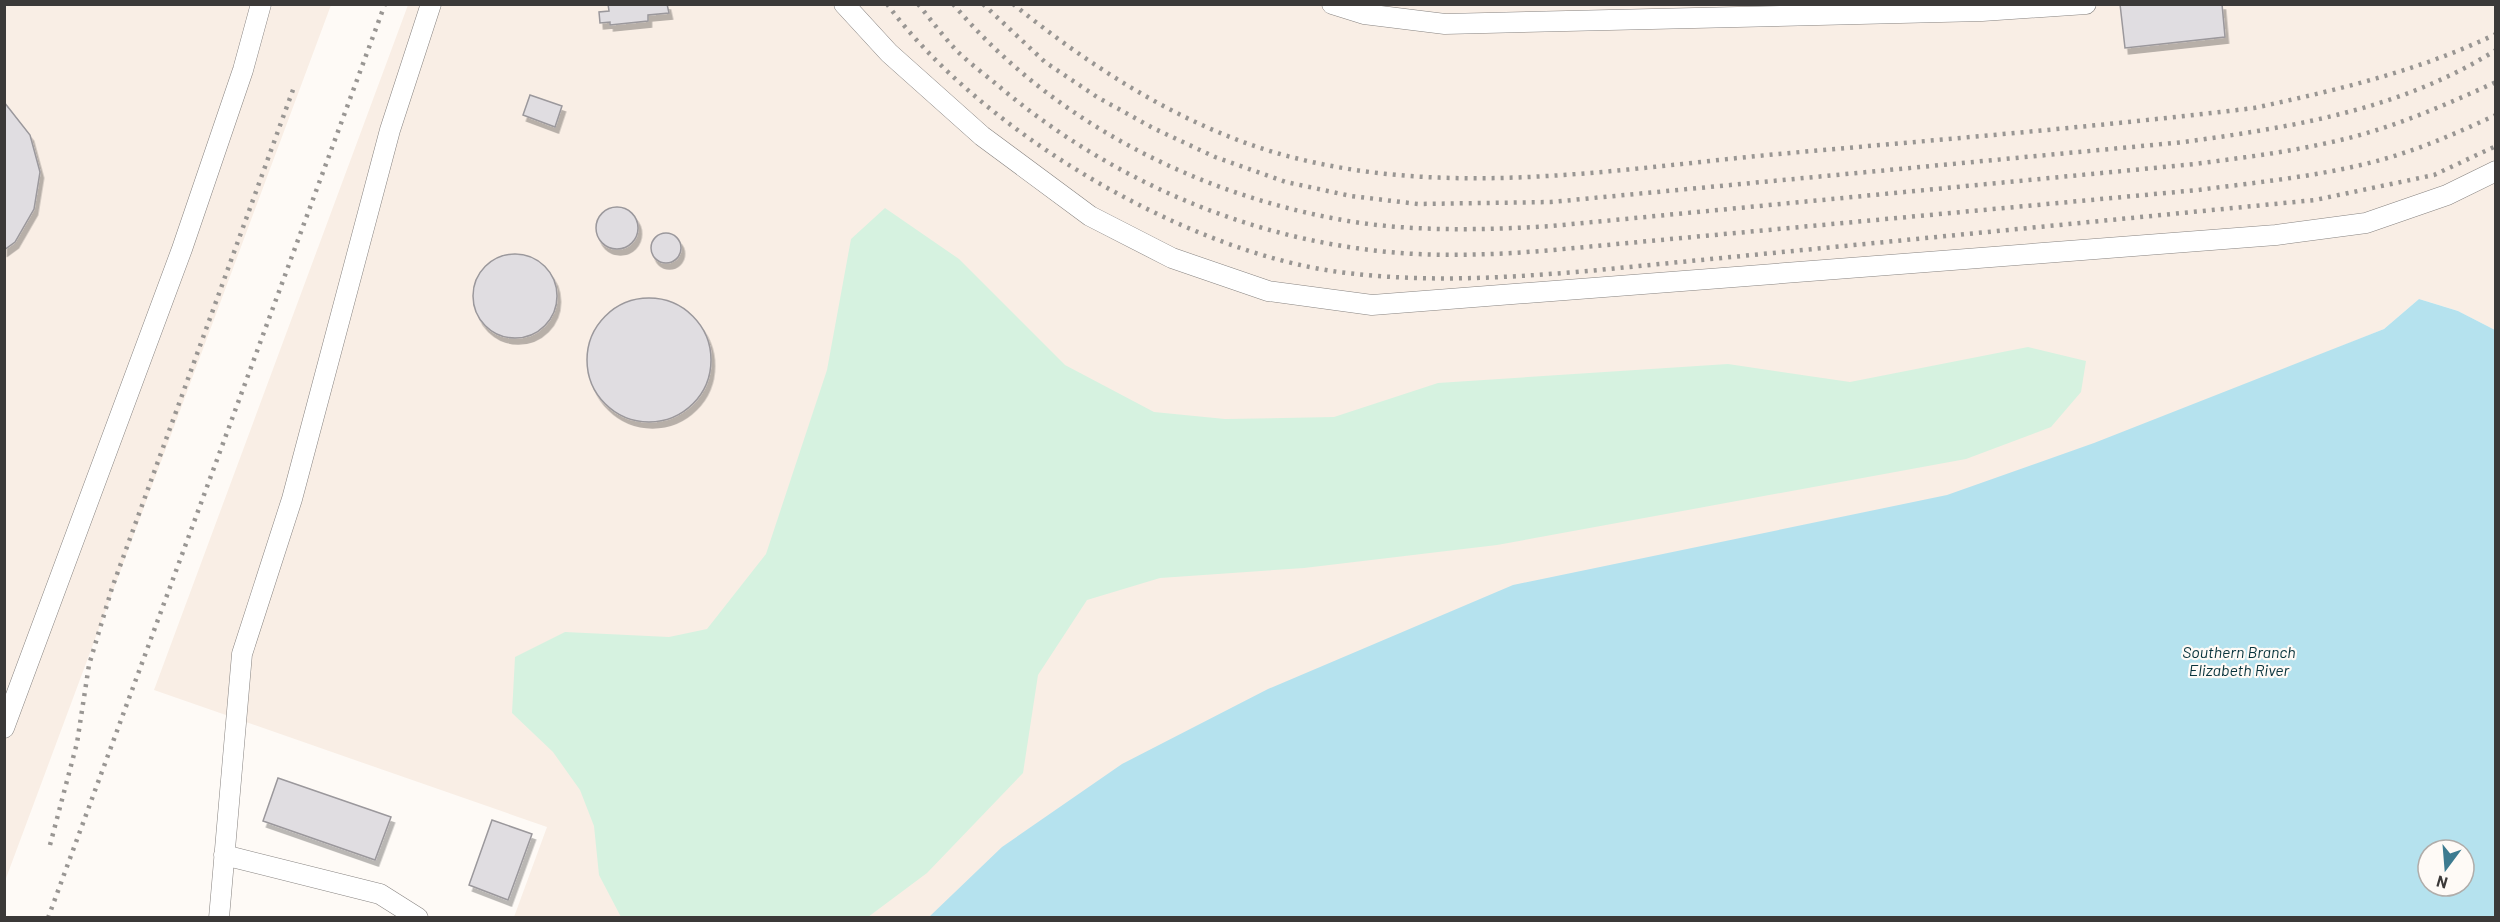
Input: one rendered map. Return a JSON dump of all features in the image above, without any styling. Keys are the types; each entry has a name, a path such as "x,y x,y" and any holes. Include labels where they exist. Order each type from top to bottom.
{"lane":[{"path":"4,728 182,249 243,70 261,4"},
{"path":"219,918 242,654 292,499 390,130 431,4"},
{"path":"844,4 889,53 982,136 1090,216 1172,258 1268,291 1372,305 2276,235 2366,223 2446,195 2496,171"},
{"path":"1332,4 1364,14 1445,24 1674,11 1982,11 2086,4"},
{"path":"224,855 380,894 418,918"}],"shaded area":[{"path":"5,5 331,5 5,881"},
{"path":"408,5 2495,5 2495,330 2458,311 2419,299 2384,329 2243,386 991,918 514,917 547,827 154,690"}],"green space":[{"path":"885,208 959,259 1065,365 1154,412 1225,419 1334,417 1438,383 1728,364 1850,382 2028,347 2086,361 2081,392 2051,427 1966,459 1497,545 1304,568 1160,578 1087,600 1038,675 1023,773 927,873 868,917 621,917 599,875 594,826 580,790 553,752 512,713 515,657 565,632 669,637 707,629 766,554 827,370 851,239"}],"water":[{"name":"Southern Branch Elizabeth River","path":"2419,299 2458,311 2495,330 2495,917 929,917 1002,847 1122,764 1268,689 1513,585 1947,495 2094,443 2384,329"}],"building":[{"path":"608,4 667,4 669,13 648,15 648,21 610,25 610,22 600,23 599,12 609,11"},
{"path":"2120,4 2222,4 2225,37 2125,48"},
{"path":"530,95 562,106 555,127 523,115"},
{"path":"4,102 30,135 40,172 34,209 15,242 4,250"},
{"path":"617,207 625,208 632,213 637,220 637,236 632,243 625,248 617,249 609,248 602,243 597,236 596,228 597,220 602,213 609,208"},
{"path":"666,233 672,234 680,242 680,254 672,262 666,263 660,262 652,254 651,248 652,242 660,234"},
{"path":"515,254 531,257 545,266 554,280 557,296 554,312 545,326 531,335 515,338 499,335 485,326 476,312 473,296 476,280 485,266 499,257"},
{"path":"649,298 673,303 684,308 693,316 701,325 706,336 711,360 706,384 701,395 693,404 684,412 673,417 649,422 625,417 614,412 605,404 597,395 592,384 587,360 592,336 597,325 605,316 614,308 625,303"},
{"path":"278,778 391,817 375,860 263,821"},
{"path":"492,820 532,834 508,900 469,885"}],"railway":[{"path":"48,918 385,4"},
{"path":"887,4 927,51 975,96 1030,139 1090,178 1152,211 1216,239 1279,260 1339,272 1370,275 1433,278 1525,276 2315,200 2434,175 2496,146"},
{"path":"918,4 956,50 1001,88 1046,123 1094,154 1144,181 1195,205 1249,224 1359,249 1416,254 1519,253 2198,190 2268,181 2338,170 2398,155 2496,115"},
{"path":"953,4 992,46 1036,84 1082,118 1131,147 1183,172 1237,193 1292,209 1348,221 1399,227 1476,229 1552,226 2195,164 2310,147 2349,138 2392,125 2496,82"},
{"path":"983,4 1045,62 1097,97 1153,128 1215,157 1286,182 1351,196 1418,204 1551,202 2184,142 2265,130 2384,102 2460,71 2496,50"},
{"path":"1013,4 1077,53 1146,96 1182,116 1256,147 1295,158 1355,170 1415,176 1476,178 1536,177 1597,172 2254,108 2407,69 2496,34"},
{"path":"50,845 77,743 89,665 112,588 294,87"}]}
